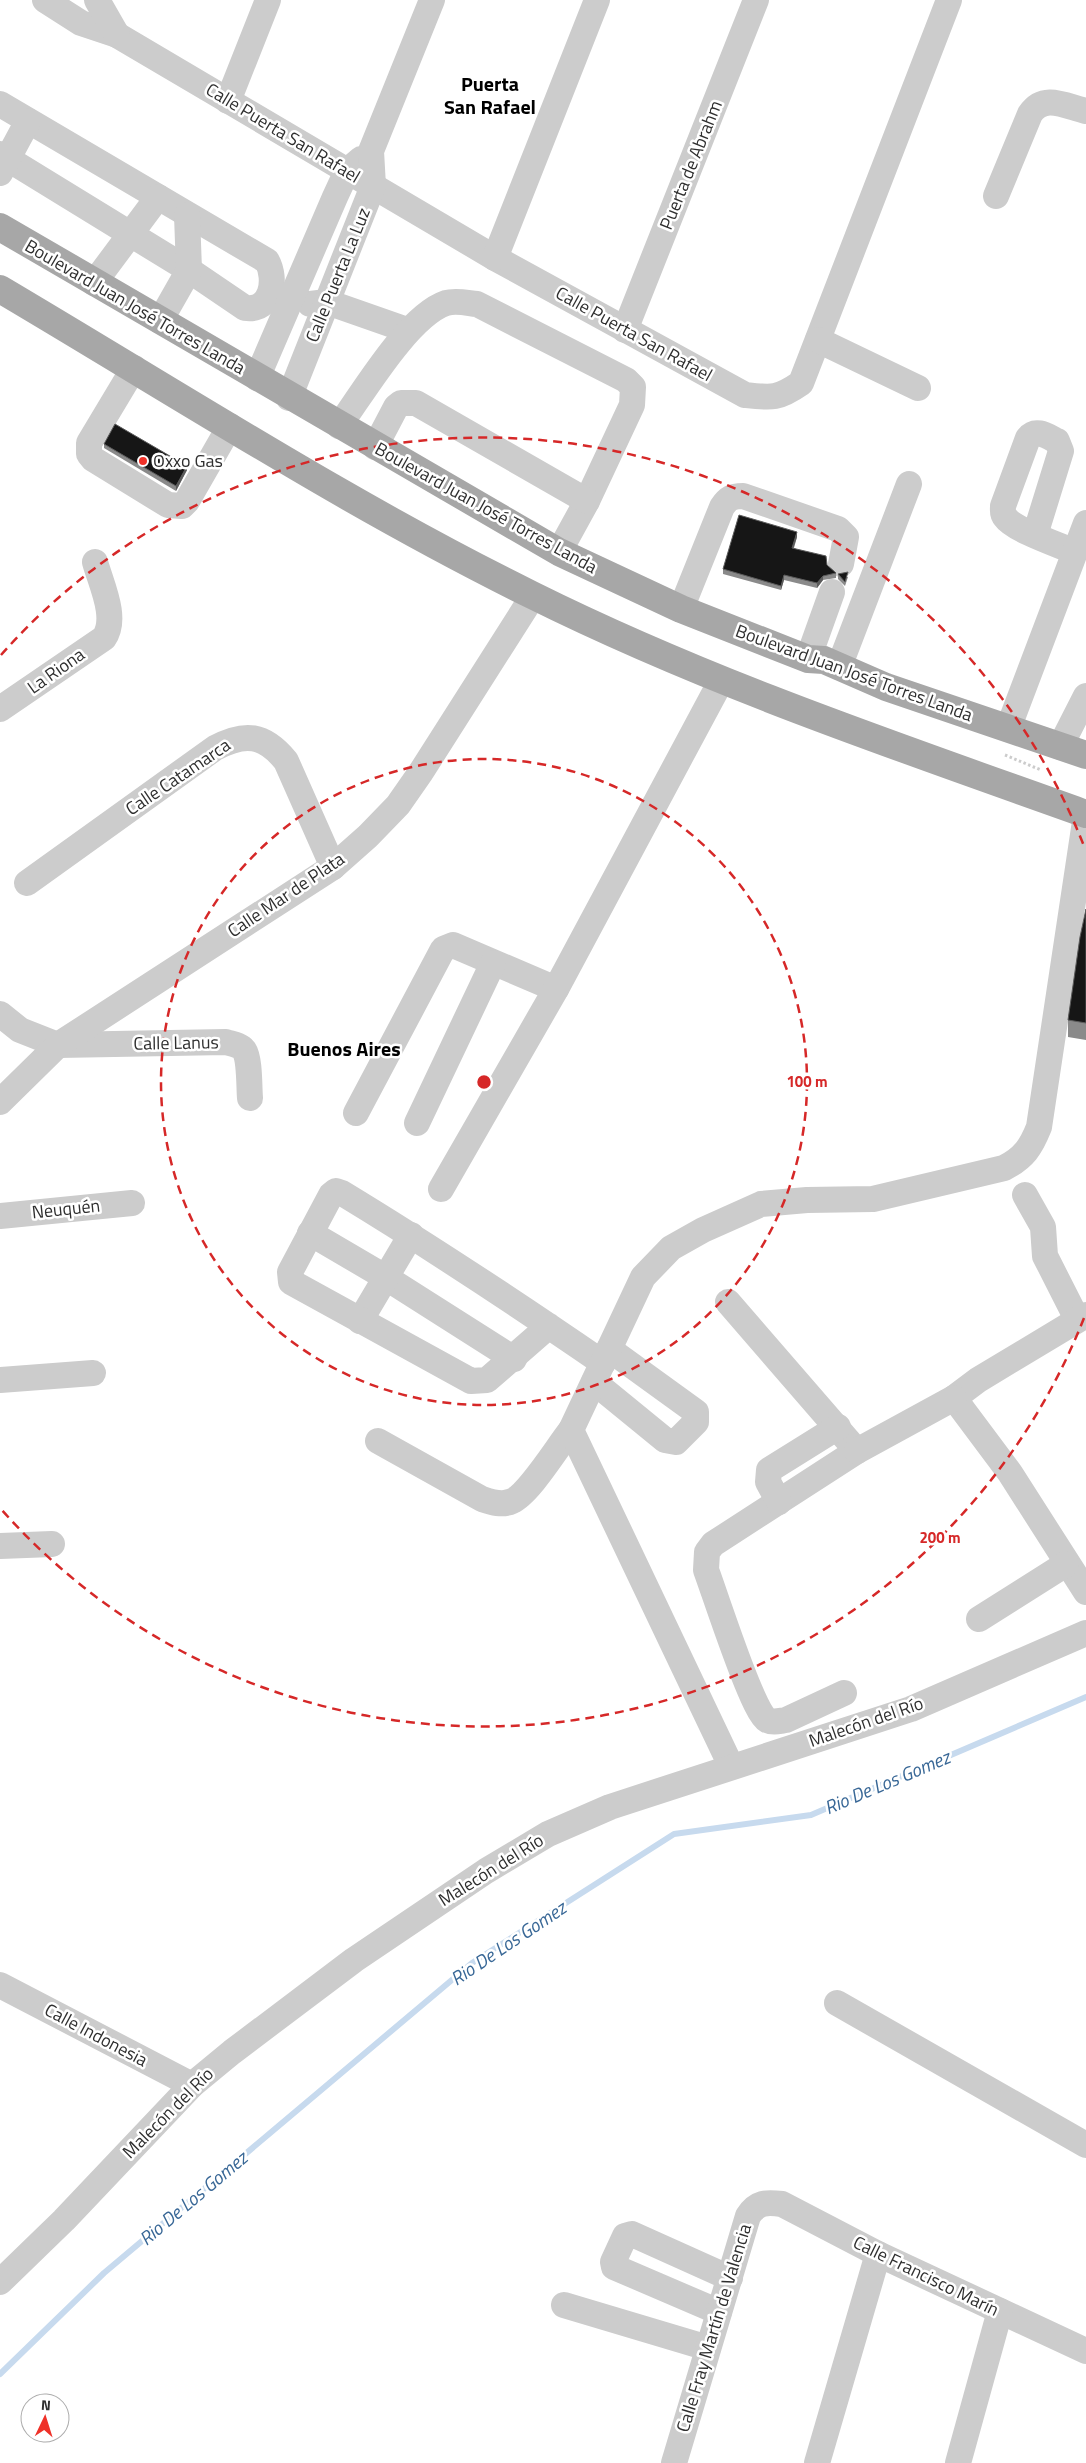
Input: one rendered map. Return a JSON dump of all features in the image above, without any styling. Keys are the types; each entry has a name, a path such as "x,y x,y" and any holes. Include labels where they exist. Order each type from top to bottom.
{"main road":[{"name":"Boulevard Juan José Torres Landa","path":"0,228 290,398 559,552 681,609 808,659 824,660 886,687 1086,755"},
{"path":"0,289 388,519 533,596 721,681 796,711 1086,815"}],"street":[{"name":"Calle Puerta San Rafael","path":"45,0 82,22 117,35 495,258 745,395 767,397 783,395 801,383 949,0"},
{"name":"Calle Puerta San Rafael","path":"97,0 117,35"},
{"path":"228,101 268,0"},
{"name":"Calle Puerta La Luz","path":"290,398 373,186 371,151 432,0"},
{"path":"495,258 597,0"},
{"name":"Puerta de Abrahm","path":"626,330 756,0"},
{"path":"996,196 1030,114 1036,105 1045,101 1086,111"},
{"path":"0,104 267,261 271,269 273,285 264,303 260,307 245,308 131,234 2,162 28,121"},
{"name":"Calle Puerta La Luz","path":"257,378 347,171 371,151"},
{"path":"94,283 158,197"},
{"path":"160,321 189,270 187,215"},
{"path":"339,426 407,330 446,304 460,301 477,304 626,380 632,387 634,396 632,405 587,501 559,552"},
{"path":"288,307 327,302 407,330"},
{"path":"818,340 918,388"},
{"path":"134,368 89,443 89,454 93,459 168,505 182,506 187,501 230,426"},
{"path":"375,447 396,407 401,403 416,403 587,501"},
{"path":"840,667 909,484"},
{"path":"681,609 722,507 726,499 733,496 743,496 838,529 846,537 841,564"},
{"path":"1008,728 1086,523"},
{"path":"1035,535 1075,552"},
{"name":"La Riona","path":"0,709 104,638 109,630 110,619 95,562"},
{"path":"808,659 832,592"},
{"name":"Calle Mar de Plata","path":"0,1102 58,1045 332,868 368,836 398,805 533,596"},
{"path":"441,1189 556,989 721,681"},
{"path":"1060,746 1086,696"},
{"name":"Calle Catamarca","path":"27,883 215,748 233,738 254,737 274,746 286,761 332,868"},
{"path":"378,1441 482,1499 499,1504 512,1502 523,1493 571,1430 643,1277 671,1248 703,1230 761,1204 807,1200 873,1199 1004,1168 1019,1160 1031,1148 1039,1127 1086,815"},
{"path":"356,1113 443,949 453,945 556,989"},
{"path":"417,1123 492,963"},
{"path":"0,1014 20,1030 58,1045"},
{"name":"Calle Lanus","path":"58,1045 226,1042 236,1044 244,1050 250,1098"},
{"path":"550,1326 487,1380 471,1381 291,1282 290,1272 331,1195 336,1191 342,1192 550,1326 602,1365"},
{"path":"844,1693 786,1720 775,1722 766,1720 761,1714 750,1689 706,1570 707,1552 713,1544 857,1451 954,1398 978,1380 1082,1317 1045,1256 1042,1227 1025,1195"},
{"name":"Neuquén","path":"0,1216 132,1202"},
{"path":"310,1233 385,1277 514,1358"},
{"path":"360,1321 411,1235"},
{"path":"728,1302 857,1451"},
{"path":"0,1380 93,1374"},
{"path":"954,1398 1010,1473 1066,1564 1086,1592"},
{"path":"779,1502 768,1482 769,1470 838,1427"},
{"path":"571,1430 731,1766"},
{"path":"0,1546 52,1544"},
{"path":"979,1619 1066,1564"},
{"name":"Malecón del Río","path":"0,2282 64,2220 192,2085 232,2052 354,1960 486,1871 548,1834 610,1807 731,1766 911,1709 1086,1633"},
{"name":"Calle Indonesia","path":"0,1985 192,2085"},
{"path":"837,2003 1086,2145"},
{"name":"Calle Francisco Marín","path":"766,2202 782,2204 878,2254 1086,2351"},
{"name":"Calle Fray Martín de Valencia","path":"674,2463 748,2216 754,2206 766,2202"},
{"path":"719,2312 614,2267 613,2262 625,2236 632,2234 730,2278"},
{"path":"817,2463 878,2254"},
{"path":"564,2305 708,2348"},
{"path":"958,2463 1000,2311"}],"building":[{"path":"115,424 187,466 176,486 104,444"},
{"path":"739,515 797,532 792,548 826,556 827,565 836,573 823,576 817,583 784,575 781,586 723,569"},
{"path":"848,572 845,582 838,574"},
{"path":"1086,909 1086,1023 1068,1020"}],"waterway":[{"name":"Rio De Los Gomez","path":"0,2374 104,2273 472,1963 674,1834 811,1815 1086,1697"}],"place":[{"name":"Oxxo Gas","path":"143,461"}],"district":[{"name":"Puerta San Rafael","path":"490,96"},
{"name":"Buenos Aires","path":"344,1049"}]}
